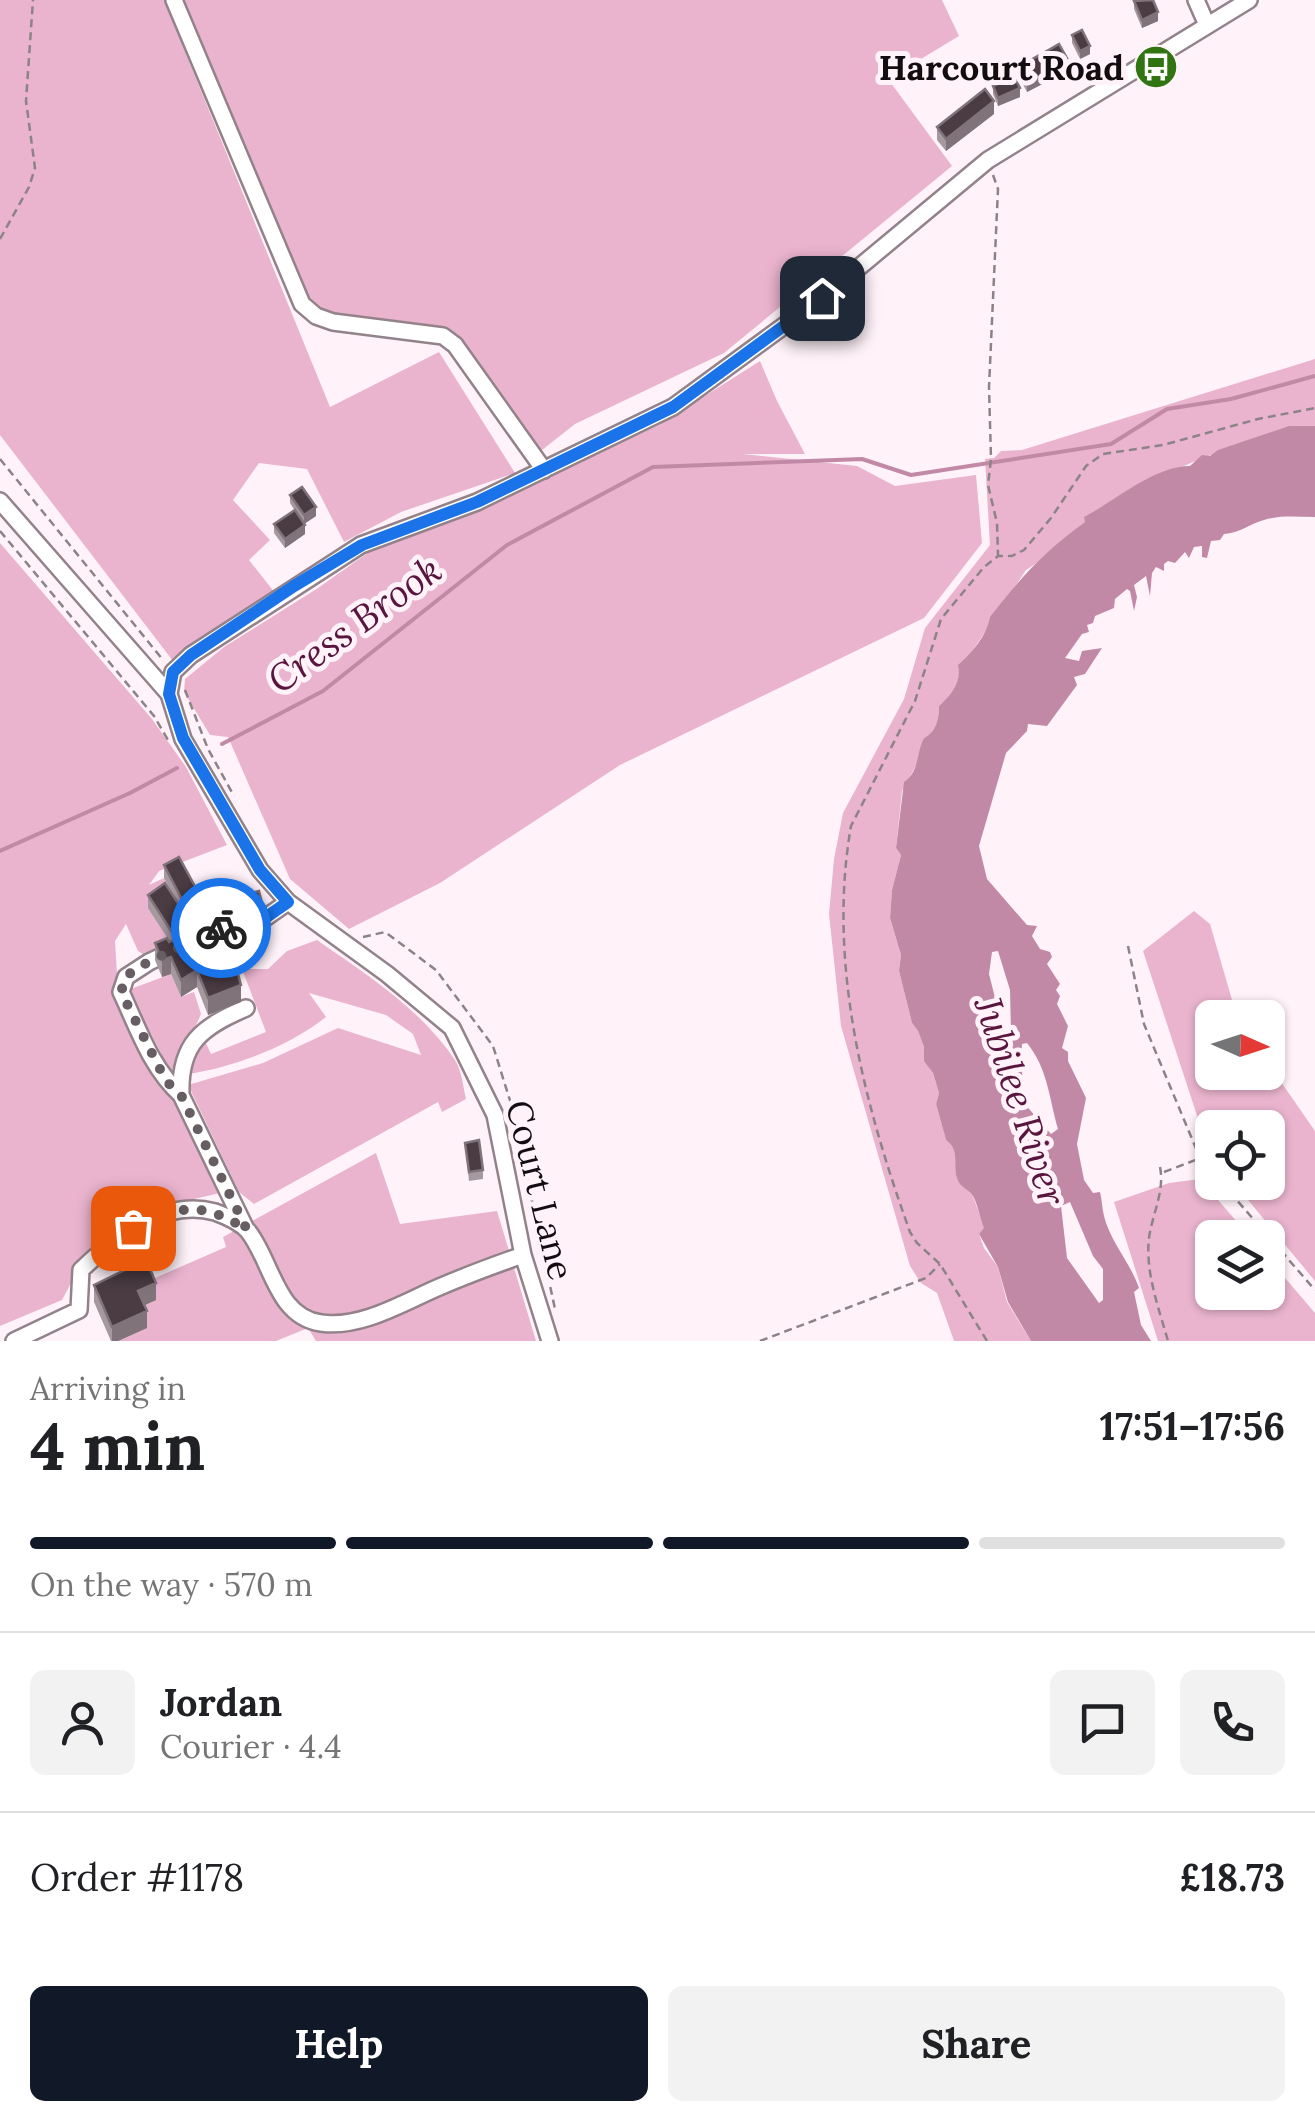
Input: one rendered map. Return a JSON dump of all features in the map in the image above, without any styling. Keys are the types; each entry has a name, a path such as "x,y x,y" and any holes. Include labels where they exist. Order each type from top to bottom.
{"street":[{"path":"174,0 302,304 316,316 333,322 443,336 455,345 544,470"},
{"path":"1196,0 1207,25"},
{"path":"169,694 173,672 191,655 362,545 477,502 673,407 822,298 988,160 1249,0"},
{"path":"0,502 169,694"},
{"name":"Court Lane","path":"169,694 183,738 260,870 288,902 452,1028 495,1115 524,1255 550,1341"},
{"path":"288,902 265,918 218,929 148,962 126,976 121,992 166,1081 181,1095 278,1290 299,1316 322,1324 380,1314 477,1271 524,1255"},
{"path":"181,1095 183,1062 200,1032 212,1022 246,1008"},
{"path":"14,1341 79,1310 81,1270 133,1228 164,1213 196,1207 224,1215 247,1230"}],"path":[{"path":"0,239 35,168 26,101 32,0"},
{"path":"988,160 998,190 988,387 992,459 988,484 998,523 998,556"},
{"path":"987,1341 940,1264 917,1243 898,1199 843,967 851,826 916,701 941,620 984,567 998,556 1012,556 1024,550 1052,518 1076,478 1097,456 1163,446 1258,418 1315,408"},
{"path":"0,459 173,672 190,697 208,750 234,797"},
{"path":"0,531 154,716 171,745"},
{"path":"356,938 385,932 436,970 494,1046 512,1107 558,1322"},
{"path":"1128,946 1144,1024 1195,1147"},
{"path":"1162,1173 1195,1160"},
{"path":"1160,1167 1148,1250 1168,1341"},
{"path":"1238,1200 1315,1290"},
{"path":"760,1341 926,1278 940,1264"}],"shaded area":[{"path":"0,0 164,0 330,407 439,352 515,473 401,512 344,542 307,469 259,463 233,500 270,540 249,560 275,593 173,661 0,435"},
{"path":"184,0 942,0 959,36 888,79 952,166 724,353 575,424 537,454 449,337 313,311"},
{"path":"1315,359 1315,426 1288,427 1167,473 1105,508 1026,570 959,665 957,683 939,706 936,725 924,738 919,760 902,791 896,848 901,855 890,918 901,955 899,971 912,1023 924,1047 924,1060 939,1093 936,1104 946,1140 956,1152 956,1171 972,1194 985,1228 979,1234 998,1267 1007,1302 1031,1341 954,1341 937,1293 921,1283 910,1266 841,1026 829,914 843,813 904,699 925,628 990,545 985,459 994,458 1001,451 1022,450"},
{"path":"760,361 805,454 743,454 857,466 895,486 976,475 982,543 924,618 620,765 440,883 349,929 290,879 228,737 210,735 184,692 185,679 224,647 376,547 522,488 659,425"},
{"path":"0,543 152,719 186,767 227,845 159,871 149,885 164,878 193,934 149,958 138,951 126,924 115,941 118,992 220,1193 173,1204 88,1251 62,1300 0,1326"},
{"path":"1194,911 1210,924 1232,1000 1195,1000 1195,1090 1285,1088 1315,1131 1315,1281 1285,1245 1285,1220 1265,1220 1248,1200 1285,1200 1285,1110 1195,1110 1143,951"},
{"path":"317,940 392,994 426,1025 457,1064 466,1099 442,1112 438,1102 254,1204 239,1192 188,1085 263,1063 338,1028 421,1055 413,1034 386,1015 309,993 326,1017 311,1028 261,1054 189,1074 203,1037 211,1054 266,1032 242,969 268,969 287,951"},
{"path":"171,974 181,997 194,992 201,1014 173,1076 128,990"},
{"path":"376,1153 400,1224 497,1211 536,1341 316,1341 308,1328 276,1341 118,1341 147,1328 139,1308 148,1281 226,1247 223,1237"},
{"path":"1195,1180 1195,1200 1218,1200 1235,1220 1195,1220 1195,1310 1285,1310 1285,1278 1315,1313 1315,1341 1158,1341 1114,1202 1169,1183"}],"water":[{"name":"Jubilee River","path":"1289,426 1315,426 1315,517 1270,518 1224,534 1220,540 1211,541 1207,558 1202,557 1202,546 1194,547 1189,558 1185,552 1175,563 1164,564 1164,571 1156,567 1150,596 1146,576 1134,585 1134,611 1127,589 1115,599 1114,608 1095,616 1093,623 1087,625 1089,632 1082,634 1065,658 1079,661 1082,651 1102,648 1085,674 1074,677 1077,685 1047,726 1028,724 1027,731 1006,753 979,846 987,879 1027,925 1037,926 1032,936 1040,949 1050,952 1052,957 1047,964 1060,984 1056,990 1060,996 1057,1004 1068,1026 1062,1048 1068,1052 1068,1061 1086,1098 1077,1144 1084,1180 1093,1193 1100,1192 1107,1225 1139,1288 1134,1292 1141,1325 1151,1341 1031,1341 1008,1302 998,1267 979,1234 984,1228 975,1200 957,1178 955,1152 946,1140 936,1104 939,1093 933,1073 924,1061 924,1047 912,1023 899,971 901,955 890,918 901,855 896,848 904,782 915,767 924,738 936,725 939,706 957,683 958,665 978,643 990,617 1034,566 1085,522 1084,517 1149,478 1190,466 1202,455 1210,456","holes":["998,951 1010,990 1011,1033 1004,1033 989,974 992,952","1027,1043 1044,1073 1058,1129 1051,1134 1023,1102 1022,1044","1070,1202 1093,1256 1103,1269 1103,1300 1099,1303 1067,1258 1061,1206"]}],"building":[{"path":"1153,0 1158,12 1142,20 1134,1"},
{"path":"1082,30 1090,46 1080,51 1072,35"},
{"path":"1059,44 1068,60 1055,67 1047,51"},
{"path":"1045,52 1054,69 1027,83 1018,67"},
{"path":"1014,76 1020,88 998,98 993,86"},
{"path":"985,89 994,101 946,139 937,127"},
{"path":"302,487 316,507 304,515 290,495"},
{"path":"295,510 305,525 285,539 274,524"},
{"path":"179,857 209,912 193,921 164,865"},
{"path":"165,883 190,922 173,934 148,895"},
{"path":"259,891 262,903 216,914 213,903"},
{"path":"197,931 208,959 215,956 222,973 236,967 241,985 208,998 197,970 181,980 171,957 162,960 155,943"},
{"path":"218,938 221,945 207,952 203,946"},
{"path":"479,1140 483,1170 469,1172 465,1143"},
{"path":"139,1263 148,1264 156,1283 138,1291 147,1311 112,1327 94,1285"}],"waterway":[{"name":"Cress Brook","path":"222,744 323,691 507,545 653,467 862,459 911,475 1111,444 1167,409 1231,399 1315,376"},
{"name":"Cress Brook","path":"0,851 177,768"}],"way so far":[{"path":"133,1228 164,1213 196,1207 224,1215 247,1230 181,1095 166,1081 151,1056 121,992 126,976 221,928"}],"place":[{"name":"Harcourt Road","path":"1156,67"}],"route":[{"path":"221,928 265,918 288,902 260,870 183,738 169,694 173,672 191,655 362,545 477,502 673,407 822,298"}]}
